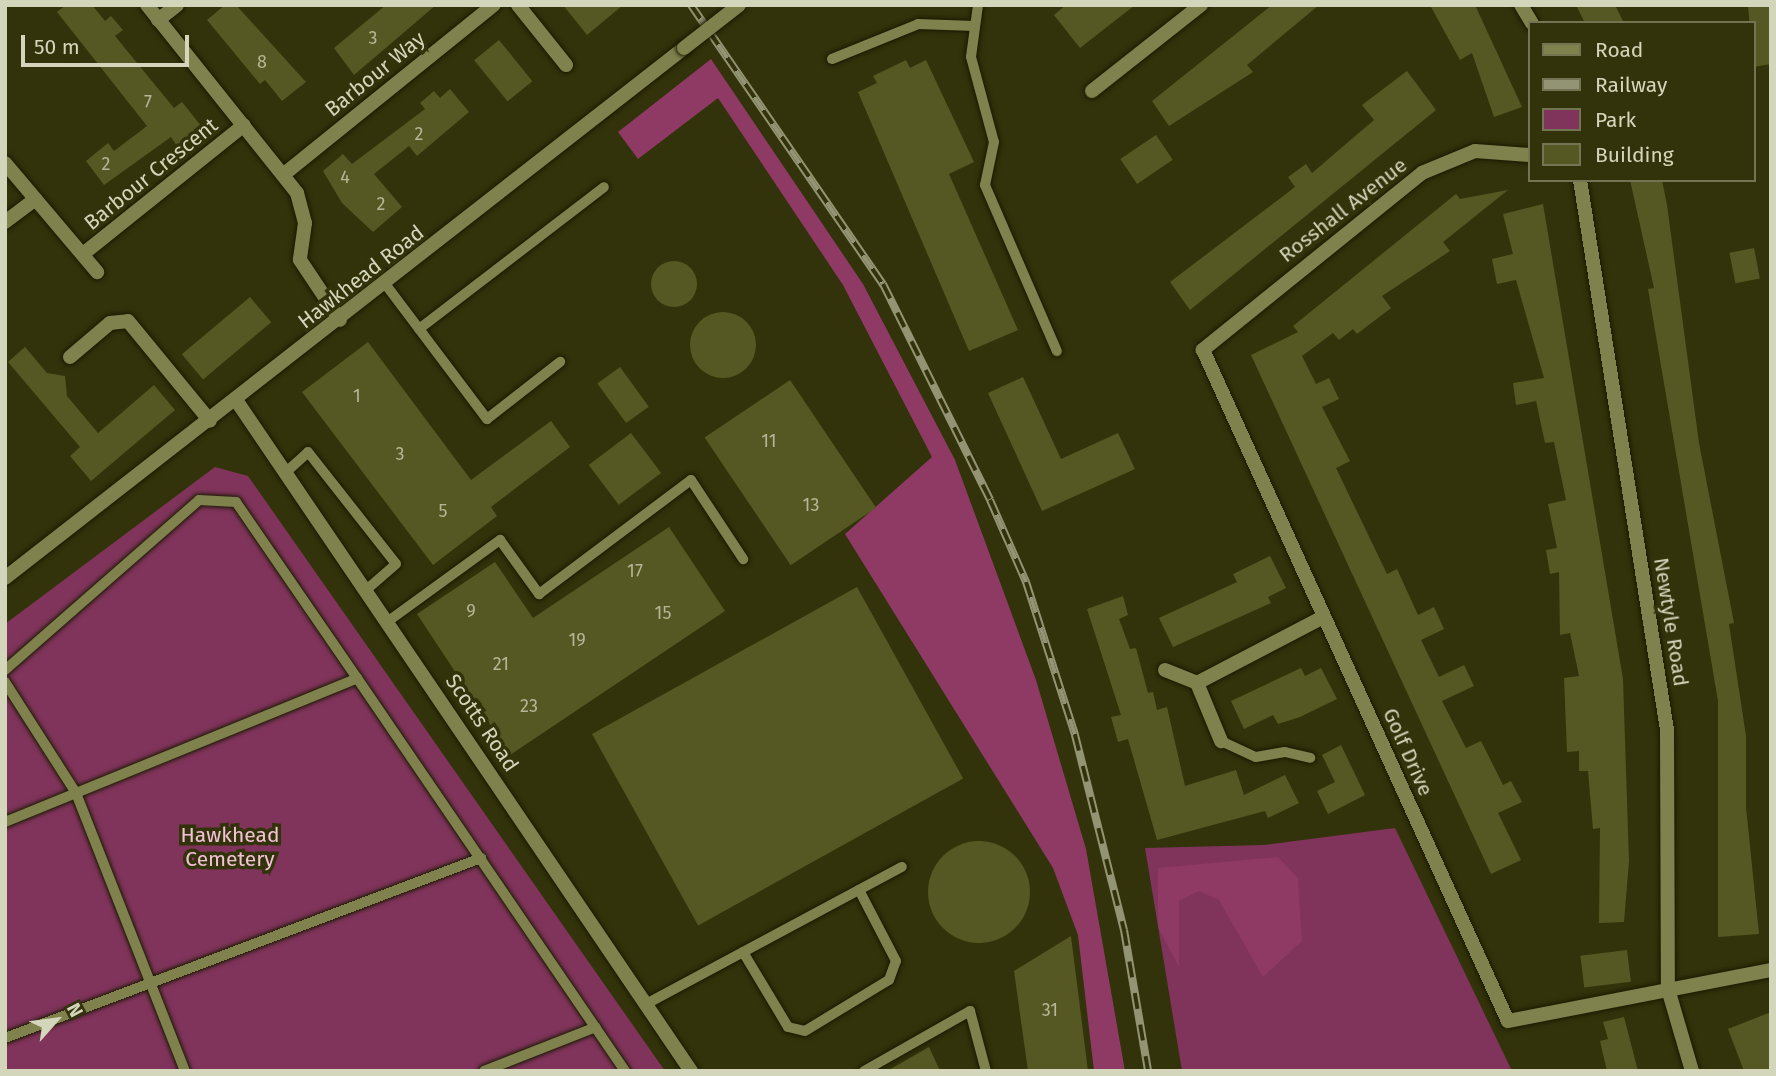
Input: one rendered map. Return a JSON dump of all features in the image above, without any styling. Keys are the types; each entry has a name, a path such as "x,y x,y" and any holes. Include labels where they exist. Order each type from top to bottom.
{"street":[{"path":"147,5 297,192 305,223 300,260 340,320"},
{"path":"158,20 177,5"},
{"name":"Barbour Way","path":"283,175 494,5"},
{"path":"518,5 566,65"},
{"name":"Hawkhead Road","path":"5,578 386,285 739,5"},
{"path":"1092,91 1201,5"},
{"path":"1521,5 1531,21"},
{"name":"Barbour Crescent","path":"83,254 244,125"},
{"name":"Rosshall Avenue","path":"1203,350 1422,173 1475,151 1528,155"},
{"name":"Barbour Crescent","path":"5,163 97,272"},
{"name":"Newtyle Road","path":"1580,182 1667,730 1668,989 1692,1071"},
{"path":"5,222 36,199"},
{"path":"70,357 110,323 128,321 210,421"},
{"name":"Golf Drive","path":"1203,350 1508,1021 1668,989"},
{"name":"Scotts Road","path":"236,400 648,1003 691,1071"},
{"path":"1196,683 1324,617"},
{"path":"1165,670 1196,683 1221,741"},
{"path":"1668,989 1771,970"}],"lane":[{"path":"978,5 971,57 994,142 985,185 1058,351"},
{"path":"832,59 918,24 975,26"},
{"path":"419,329 604,187"},
{"path":"386,285 487,419 560,362"},
{"path":"285,473 308,452 396,564 366,590"},
{"path":"387,622 500,540 539,594 691,480 743,559"},
{"path":"5,670 199,500 236,502 625,1071"},
{"path":"5,822 357,678"},
{"path":"5,682 76,793 185,1071"},
{"path":"1221,741 1256,757 1285,752 1310,758"},
{"path":"5,1038 481,858"},
{"path":"648,1003 902,867"},
{"path":"743,952 788,1027 805,1031 889,980 896,961 859,890"},
{"path":"864,1071 970,1011 986,1071"},
{"path":"484,1071 596,1027"}],"green space":[{"name":"Hawkhead Cemetery","path":"215,467 248,476 665,1071 5,1071 5,624"},
{"path":"1395,828 1512,1071 1182,1071 1145,848 1264,845"}],"shaded area":[{"path":"711,59 863,284 955,460 1036,680 1086,849 1125,1071 1094,1071 1078,935 1053,868 845,534 932,457 843,285 718,98 638,159 618,132"},
{"path":"1278,857 1298,878 1302,941 1263,977 1219,900 1199,891 1179,901 1179,967 1158,927 1158,868"}],"building":[{"path":"66,5 92,5 105,21 111,16 123,30 115,36 151,80 174,108 182,102 202,127 177,146 171,137 104,185 86,161 108,143 114,151 147,126 57,12"},
{"path":"225,5 236,5 306,82 282,101 265,80 260,84 207,20"},
{"path":"386,5 436,5 354,75 334,48"},
{"path":"563,5 623,5 587,35"},
{"path":"1066,5 1135,5 1080,48 1054,15"},
{"path":"1272,5 1319,5 1247,65 1253,72 1169,126 1152,101"},
{"path":"1430,5 1475,5 1522,107 1494,117 1472,53 1460,60"},
{"path":"1576,5 1615,5 1623,21 1584,21"},
{"path":"1748,5 1771,5 1771,64 1755,67 1755,21 1749,21"},
{"path":"499,40 532,81 507,101 474,60"},
{"path":"906,60 910,68 926,60 974,162 949,174 1018,330 969,351 858,92 877,83 873,76"},
{"path":"1407,71 1436,110 1190,310 1170,282 1295,187 1288,177 1306,164 1312,173 1374,120 1362,105"},
{"path":"450,89 469,112 417,156 409,146 374,174 402,207 373,232 342,203 323,171 343,154 352,164 425,109 420,103 434,91 440,98"},
{"path":"1156,135 1173,160 1137,184 1120,159"},
{"path":"1630,182 1662,182 1667,205 1699,443 1734,623 1729,624 1746,736 1746,807 1759,934 1718,937 1718,701 1648,289 1654,288"},
{"path":"1508,190 1443,242 1450,251 1382,296 1391,308 1357,334 1353,329 1339,340 1333,333 1302,356 1316,384 1329,378 1339,399 1322,407 1350,461 1336,468 1387,574 1397,569 1418,615 1434,607 1444,629 1421,640 1439,677 1464,665 1474,686 1442,701 1466,748 1481,741 1503,785 1511,781 1522,802 1498,813 1521,860 1491,874 1251,355 1298,332 1293,326 1456,194 1460,199"},
{"path":"1543,204 1623,679 1629,861 1624,922 1599,923 1600,828 1593,829 1588,771 1579,771 1579,751 1567,752 1564,678 1579,676 1570,633 1560,635 1559,572 1550,574 1546,550 1557,548 1548,504 1566,500 1554,442 1545,443 1536,401 1516,405 1513,383 1544,378 1516,280 1497,284 1492,259 1513,254 1503,214"},
{"path":"1754,248 1760,278 1735,283 1729,253"},
{"path":"674,261 690,268 697,284 690,300 674,307 658,300 651,284 658,268"},
{"path":"250,297 271,322 203,379 182,354"},
{"path":"723,312 736,315 746,322 753,332 756,345 753,358 746,368 736,375 723,378 710,375 700,368 693,358 690,345 693,332 700,322 710,315"},
{"path":"368,342 471,480 551,421 570,447 491,507 497,516 433,565 302,392"},
{"path":"25,347 47,373 65,376 67,396 98,433 154,385 175,410 91,481 70,456 80,447 8,362"},
{"path":"620,367 649,407 626,423 597,383"},
{"path":"1023,377 1061,459 1118,433 1135,469 1042,511 988,393"},
{"path":"790,380 876,508 791,565 705,438"},
{"path":"631,433 661,473 619,505 589,465"},
{"path":"669,527 725,611 510,755 417,614 495,562 533,618"},
{"path":"1270,556 1286,588 1268,597 1271,603 1173,647 1159,618 1237,582 1233,574"},
{"path":"857,587 963,779 698,925 592,734"},
{"path":"1123,596 1128,615 1119,619 1130,649 1136,648 1148,693 1153,692 1157,710 1167,707 1185,786 1236,770 1244,795 1285,775 1299,803 1268,818 1265,811 1157,840 1128,739 1118,742 1111,717 1121,715 1087,609"},
{"path":"1301,668 1305,676 1321,668 1337,699 1300,717 1278,724 1273,715 1244,729 1231,701"},
{"path":"1341,745 1365,795 1328,814 1317,791 1335,782 1322,755"},
{"path":"979,841 998,845 1015,856 1026,873 1030,892 1026,911 1015,928 998,939 979,943 960,939 943,928 932,911 928,892 932,873 943,856 960,845"},
{"path":"1071,936 1088,1071 1028,1071 1014,971"},
{"path":"1627,950 1631,982 1584,987 1580,956"},
{"path":"1771,1012 1771,1071 1744,1071 1728,1029"},
{"path":"1624,1017 1638,1071 1607,1071 1600,1041 1608,1039 1603,1022"},
{"path":"929,1047 940,1071 887,1071"}],"railway":[{"path":"691,5 883,284 990,500 1026,582 1075,735 1124,930 1148,1071"}]}
